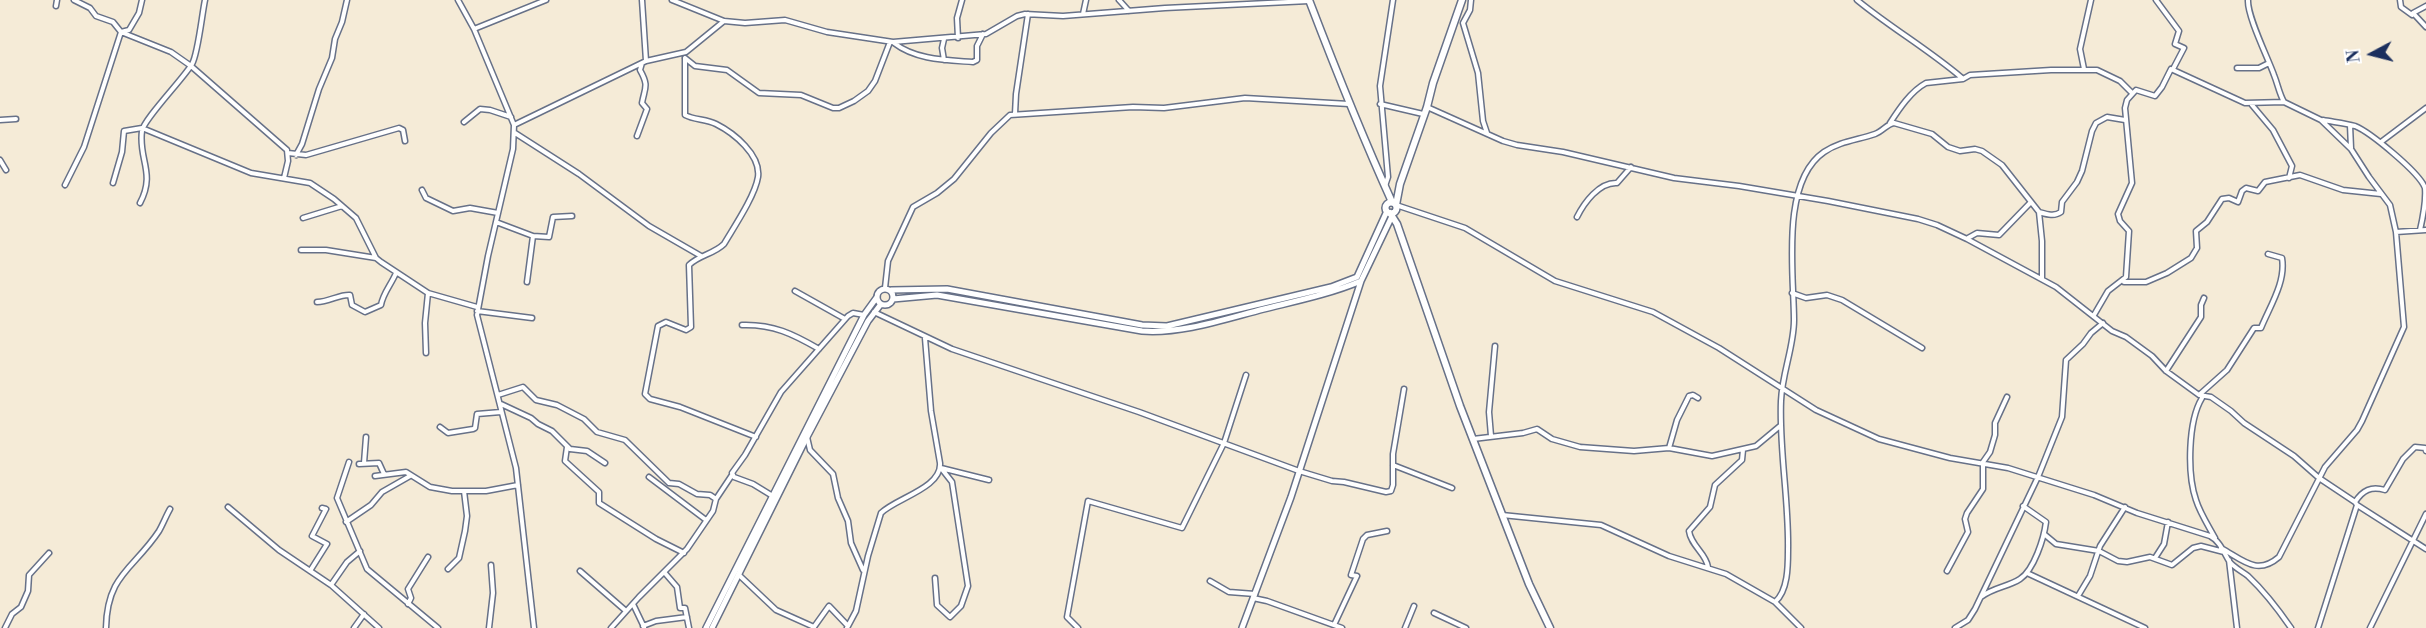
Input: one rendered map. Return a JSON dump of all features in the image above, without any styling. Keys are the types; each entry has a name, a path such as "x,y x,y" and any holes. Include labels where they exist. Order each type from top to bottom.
{"main road":[{"path":"1391,208 1462,0"},
{"path":"1309,1 1384,188 1502,515 1529,584 1550,628"}],"street":[{"path":"56,6 57,0"},
{"path":"74,0 90,8 96,16 113,22 121,32 171,52 191,66 288,153 306,155 399,128 403,130 405,141"},
{"path":"121,32 129,30 139,13 142,0"},
{"path":"140,203 147,190 148,179 142,128 195,58 205,0"},
{"path":"296,155 332,58 334,39 342,22 347,0"},
{"path":"458,0 474,29 512,118 515,133 477,309 516,468 534,628"},
{"path":"474,29 546,0"},
{"path":"637,136 647,109 642,103 647,89 639,69 645,61 642,0"},
{"path":"672,0 724,21 745,23 785,20 827,32 892,42 983,34 993,31 1017,16 1028,14 1063,16 1309,1"},
{"path":"958,38 957,18 962,0"},
{"path":"1083,14 1086,0"},
{"path":"1119,0 1129,12"},
{"path":"1384,188 1388,177 1380,86 1393,0"},
{"path":"1471,0 1470,10 1463,23 1478,73 1483,121 1488,134"},
{"path":"1857,0 1892,28 1925,48 1963,79"},
{"path":"2084,69 2080,49 2091,0"},
{"path":"2094,315 2108,291 2126,278 2130,237 2127,227 2120,221 2118,214 2132,183 2125,108 2132,93 2136,90 2155,96 2184,48 2175,44 2180,31 2156,0"},
{"path":"2248,0 2252,20 2284,102"},
{"path":"2400,0 2401,7 2426,27"},
{"path":"2413,15 2415,10 2426,6"},
{"path":"1015,114 1028,14"},
{"path":"514,125 645,61 685,55 724,21"},
{"path":"65,185 88,137 121,32"},
{"path":"892,42 904,50 923,57 976,61 977,46 983,34"},
{"path":"944,39 942,48 944,60"},
{"path":"685,55 695,66 727,70 759,93 801,95 835,108 849,104 868,91 878,75 892,42"},
{"path":"685,55 685,115 716,124 735,136 756,162 759,175 754,189 724,244 692,262 688,269 691,329 686,330 666,322 658,327 645,394 650,399 680,407 756,437"},
{"path":"2237,68 2259,68 2269,63"},
{"path":"1775,602 1783,590 1788,557 1787,508 1780,425 1781,390 1793,332 1793,214 1806,174 1821,154 1840,143 1876,134 1889,124 1902,104 1926,82 1963,79 1978,74 2084,69 2097,70 2120,81 2132,93"},
{"path":"2173,69 2252,104 2284,102 2321,120 2350,125 2381,142 2392,154 2414,170 2425,188 2423,230 2396,232"},
{"path":"894,299 888,289 888,261 913,207 948,184 1004,119 1015,114 1129,107 1164,108 1245,98 1349,104"},
{"path":"1380,104 1423,114"},
{"path":"2252,104 2272,130 2292,166 2289,178"},
{"path":"1427,107 1517,145 1563,152 1706,183 1799,196 1918,219 1967,239 2042,278 2094,315 2112,331 2126,337 2152,356 2166,371 2200,397 2211,397 2244,423 2294,456 2319,478 2426,549"},
{"path":"2381,142 2426,108"},
{"path":"464,122 480,109 512,118"},
{"path":"2039,212 2050,215 2061,212 2062,202 2082,171 2096,123 2107,117 2125,120"},
{"path":"0,120 16,119"},
{"path":"2221,548 2253,565 2262,567 2269,565 2279,557 2319,478 2359,426 2404,327 2396,232 2390,204 2351,149 2321,120"},
{"path":"1889,124 1894,123 1928,132 1948,147 1960,151 1975,149 1982,151 2002,165 2039,212 2042,278"},
{"path":"2350,125 2351,149"},
{"path":"113,183 122,152 124,131 142,128 214,156 240,169 310,183 343,206 358,222 376,258 396,273 429,293 477,309 532,318"},
{"path":"515,133 579,174 649,226 701,256"},
{"path":"284,178 288,153"},
{"path":"0,160 6,170"},
{"path":"1577,217 1586,201 1594,193 1609,184 1617,183 1630,167"},
{"path":"2123,282 2146,282 2167,273 2191,258 2197,248 2196,231 2207,222 2222,199 2238,202 2242,191 2246,188 2258,191 2265,182 2300,175 2343,190 2382,194"},
{"path":"422,190 426,198 453,211 470,208 498,213"},
{"path":"1967,239 1977,233 1999,235 2031,202"},
{"path":"303,218 343,206"},
{"path":"706,628 771,495 864,315 879,291 888,289 947,290 1142,326 1167,326 1287,298 1357,277 1391,208"},
{"path":"1242,628 1299,471 1361,281 1366,274 1391,208"},
{"path":"1391,208 1465,228 1555,281 1653,312 1719,348 1781,390 1816,410 1879,439 1950,458 1983,462 2038,477 2216,538"},
{"path":"496,222 534,236 550,235 553,219 556,216 572,216"},
{"path":"527,282 534,236"},
{"path":"300,250 326,250 376,258"},
{"path":"2268,254 2282,258 2284,270 2275,298 2261,328 2254,328 2227,370 2200,397 2193,421 2191,475 2196,500 2221,548 2227,553 2229,562 2266,594 2291,628"},
{"path":"317,302 350,295 352,305 365,312 381,305 383,295 396,273"},
{"path":"881,304 888,305 894,299 937,295 1131,329 1160,331 1233,317 1332,292 1361,281"},
{"path":"795,291 845,319"},
{"path":"1792,292 1806,298 1827,296 1842,300 1922,348"},
{"path":"426,353 429,293"},
{"path":"877,297 881,304"},
{"path":"2166,371 2201,317 2201,304 2204,298"},
{"path":"712,628 807,437 874,312 881,304"},
{"path":"874,312 952,349 1299,471 1332,481 1386,492 1391,491 1393,485 1393,465 1404,388"},
{"path":"611,628 684,553 713,511 716,499 756,437 781,392 845,319 853,313 864,315"},
{"path":"1955,628 1968,620 2038,477 2063,412 2066,360 2103,323"},
{"path":"742,325 759,324 782,329 819,349"},
{"path":"925,337 931,411 941,468 952,482 968,586 961,606 950,617 937,605 935,579"},
{"path":"1491,436 1489,412 1495,346"},
{"path":"1078,628 1067,616 1088,501 1182,528 1224,443 1246,375"},
{"path":"498,395 523,387 536,400 558,405 584,419 597,432 625,440 669,483 679,484 697,494 710,495 716,499"},
{"path":"1669,448 1677,420 1689,396 1698,398"},
{"path":"1947,570 1968,532 1965,519 1967,513 1983,489 1983,462 1990,452 1995,435 1995,423 2007,397"},
{"path":"501,404 552,431 567,447 579,452 587,451 605,463"},
{"path":"440,427 448,433 473,429 477,414 501,412"},
{"path":"1473,439 1536,429 1552,439 1580,447 1634,451 1669,448 1712,456 1743,450 1763,442 1780,425"},
{"path":"366,437 366,459 361,464 379,462 384,474"},
{"path":"807,437 810,450 833,474 838,498 848,521 851,543 864,573"},
{"path":"567,447 566,461 599,492 599,503 656,539 684,553"},
{"path":"2318,628 2356,503 2364,491 2378,488 2385,490 2403,459 2415,447 2425,448 2426,451"},
{"path":"1708,567 1707,561 1693,543 1689,531 1710,507 1715,485 1742,460 1743,450"},
{"path":"349,462 337,498 367,569 438,628"},
{"path":"1393,465 1452,488"},
{"path":"941,468 989,480"},
{"path":"738,575 776,610 814,627 829,606 847,627 856,611 881,513 930,484 938,477 941,468"},
{"path":"375,476 401,472 439,490 486,491 519,486"},
{"path":"732,475 771,495"},
{"path":"346,522 371,505 382,492 410,476"},
{"path":"649,477 706,520"},
{"path":"448,569 459,558 465,531 467,516 464,491"},
{"path":"1980,597 1994,588 2019,580 2027,573 2044,534 2046,522 2023,506"},
{"path":"228,507 279,550 331,585 379,628"},
{"path":"2078,596 2088,581 2099,551 2125,507"},
{"path":"310,571 327,544 312,536 323,519 326,509 322,508"},
{"path":"106,628 112,593 118,580 159,531 170,509"},
{"path":"2370,628 2426,514"},
{"path":"1502,515 1601,525 1669,556 1726,574 1775,602 1802,628"},
{"path":"2155,558 2164,544 2168,522"},
{"path":"1334,626 1357,576 1351,575 1364,539 1367,535 1387,531"},
{"path":"2044,534 2056,544 2099,551 2118,561 2127,562 2145,557 2155,558 2172,565 2178,563 2193,548 2201,546 2227,553"},
{"path":"331,585 347,562 360,551"},
{"path":"4,628 12,614 21,607 28,591 29,575 49,553"},
{"path":"2227,553 2237,628"},
{"path":"408,604 411,598 408,589 428,557"},
{"path":"489,628 493,593 491,565"},
{"path":"580,571 626,611"},
{"path":"664,572 676,587 680,608 685,608 689,628"},
{"path":"2027,573 2145,628"},
{"path":"1210,581 1229,592 1254,596 1342,628"},
{"path":"633,604 643,627 656,621 687,618"},
{"path":"1405,628 1414,606"},
{"path":"1434,613 1466,628"},
{"path":"354,628 364,614"}]}
